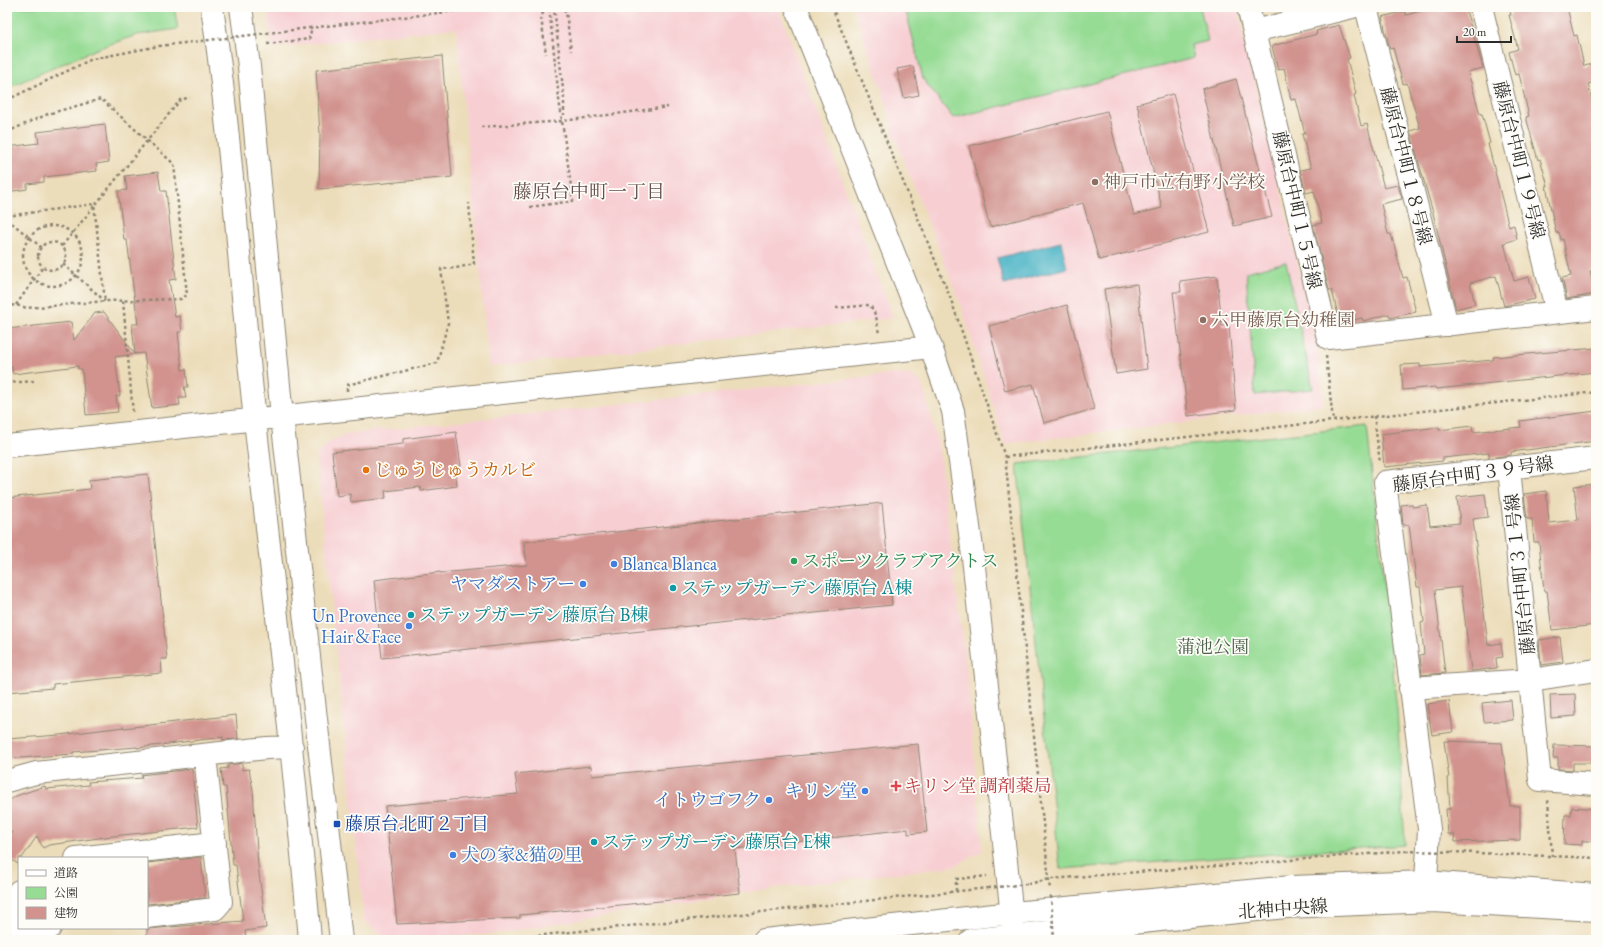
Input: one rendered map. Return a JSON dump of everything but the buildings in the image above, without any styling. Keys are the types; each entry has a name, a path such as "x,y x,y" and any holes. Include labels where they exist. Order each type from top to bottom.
{"street":[{"path":"212,7 255,420 292,747 310,940"},
{"path":"241,7 249,74 282,417 341,940"},
{"path":"796,7 931,347 953,411 972,548 1013,912 1014,935"},
{"name":"藤原台中町１５号線","path":"1248,7 1328,338"},
{"path":"1254,31 1352,7"},
{"name":"藤原台中町１８号線","path":"1366,7 1447,325"},
{"name":"藤原台中町１９号線","path":"1481,7 1557,312"},
{"path":"1328,338 1596,308"},
{"path":"7,446 931,347"},
{"name":"藤原台中町３９号線","path":"1426,882 1429,828 1385,482 1596,458"},
{"name":"藤原台中町３１号線","path":"1509,468 1531,680"},
{"path":"1410,688 1531,680 1596,670"},
{"path":"1531,680 1540,780 1596,784"},
{"path":"7,781 36,773 205,756 267,748 292,747"},
{"path":"148,917 215,910 221,902 205,756"},
{"path":"85,857 214,843"},
{"name":"北神中央線","path":"764,940 1013,912 1291,887 1426,882 1596,895"},
{"path":"18,896 12,932 40,929"},
{"name":"北神中央線","path":"971,940 1286,908 1426,901 1596,910"}],"path":[{"path":"7,100 92,59 159,46 490,7"},
{"path":"546,7 541,17 546,54"},
{"path":"530,207 573,201 551,7"},
{"path":"551,7 556,23 564,99 563,121"},
{"path":"558,7 566,12 571,51"},
{"path":"267,44 309,39 310,28"},
{"path":"62,246 94,204 181,99 190,98"},
{"path":"7,132 48,114 101,99 147,139 174,164 187,295 181,299 105,301 27,308 16,305 7,306"},
{"path":"481,127 563,121 668,107"},
{"path":"347,393 347,385 437,364 448,323 441,269 456,268 474,264 469,203"},
{"path":"7,217 94,204"},
{"path":"94,204 105,301"},
{"path":"7,217 41,247"},
{"path":"54,226 64,228 72,233 78,240 82,249 83,258 76,275 60,285 43,284 34,280 28,273 23,260 24,246 29,237 36,230 54,226"},
{"path":"49,242 62,246 66,257 63,264 52,270 43,268 38,260 41,247 49,242"},
{"path":"63,264 105,301"},
{"path":"16,305 43,268"},
{"path":"123,301 134,433"},
{"path":"836,308 870,305 876,316 879,336"},
{"path":"1328,338 1326,350 1333,421"},
{"path":"7,383 34,381"},
{"path":"1005,457 1596,392"},
{"path":"1374,416 1381,476 1385,482"},
{"path":"1546,780 1552,856"},
{"path":"496,940 1026,884 1050,879 1406,851 1596,858"},
{"path":"956,891 956,879 990,876"},
{"path":"1050,896 1054,940"}],"shaded area":[{"path":"267,7 778,7 893,318 489,367 456,28 272,48"},
{"name":"神戸市立有野小学校","path":"853,7 1237,7 1318,349 1324,405 1005,444 962,308 894,136 890,115"},
{"path":"891,374 909,375 919,380 925,394 938,444 968,681 982,851 955,866 766,889 494,934 389,940 364,921 316,456 329,442 347,434"}],"green space":[{"path":"7,7 174,7 178,29 137,35 99,48 7,88"},
{"path":"905,7 1200,7 1208,41 1191,45 1194,58 953,118 923,79"},
{"path":"1286,262 1313,389 1255,395 1246,272"},
{"name":"蒲池公園","path":"1367,426 1397,710 1405,845 1060,869 1017,464"}],"water":[{"path":"1061,242 1067,268 1004,284 997,258"}],"place":[{"name":"神戸市立有野小学校","path":"1095,182"},
{"name":"六甲藤原台幼稚園","path":"1203,320"},
{"name":"じゅうじゅうカルビ","path":"366,470"},
{"name":"スポーツクラブアクトス","path":"794,561"},
{"name":"Blanca Blanca","path":"614,564"},
{"name":"ヤマダストアー","path":"583,584"},
{"name":"ステップガーデン藤原台 A棟","path":"673,588"},
{"name":"ステップガーデン藤原台 B棟","path":"411,615"},
{"name":"Un Provence Hair＆Face","path":"409,626"},
{"name":"キリン堂 調剤薬局","path":"896,786"},
{"name":"キリン堂","path":"865,791"},
{"name":"イトウゴフク","path":"769,800"},
{"name":"藤原台北町２丁目","path":"337,824"},
{"name":"ステップガーデン藤原台 E棟","path":"594,842"},
{"name":"犬の家&猫の里","path":"453,855"}],"district":[{"name":"藤原台中町一丁目","path":"589,191"}]}
